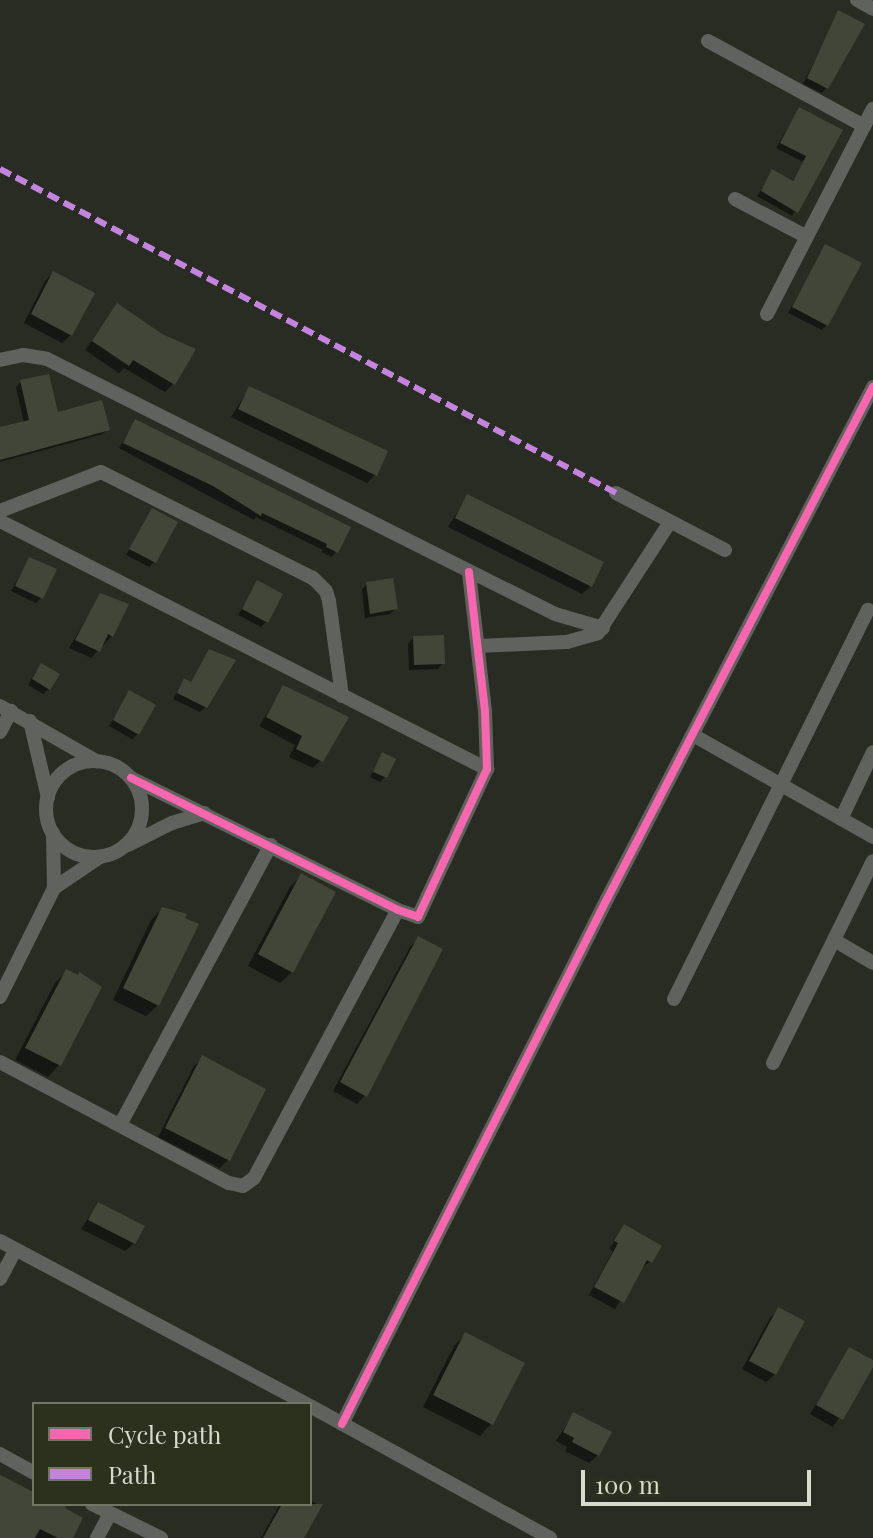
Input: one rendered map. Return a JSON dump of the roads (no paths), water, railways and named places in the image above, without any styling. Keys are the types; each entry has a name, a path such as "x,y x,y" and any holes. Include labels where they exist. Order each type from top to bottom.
{"street":[{"path":"857,0 873,9"},
{"path":"708,41 864,126"},
{"path":"767,314 873,109"},
{"path":"735,199 807,237"},
{"path":"0,360 23,355 47,359 555,614 603,628"},
{"path":"342,1424 873,387"},
{"path":"0,511 101,472 313,578 326,591 329,601 342,696"},
{"path":"616,493 725,550"},
{"path":"0,521 487,769"},
{"path":"479,646 580,640 603,628 670,522"},
{"path":"0,732 5,708 96,761 121,769 131,778 398,910 418,917 487,769 479,646 469,572"},
{"path":"674,999 868,610"},
{"path":"30,721 48,798 48,822 53,833 54,888"},
{"path":"693,735 873,837"},
{"path":"841,819 873,752"},
{"path":"48,798 65,771 96,761"},
{"path":"125,846 133,837 142,813 142,801 131,778"},
{"path":"2,987 54,888 101,856 172,823 204,813"},
{"path":"53,833 74,852 101,856"},
{"path":"120,1125 271,845"},
{"path":"773,1063 873,861"},
{"path":"0,1062 229,1183 243,1186 254,1178 398,910"},
{"path":"834,940 873,963"},
{"path":"0,1241 302,1402"},
{"path":"0,1279 15,1251"},
{"path":"312,1407 550,1538"},
{"path":"0,1454 32,1472"},
{"path":"96,1506 161,1538"},
{"path":"97,1538 110,1514"}]}
